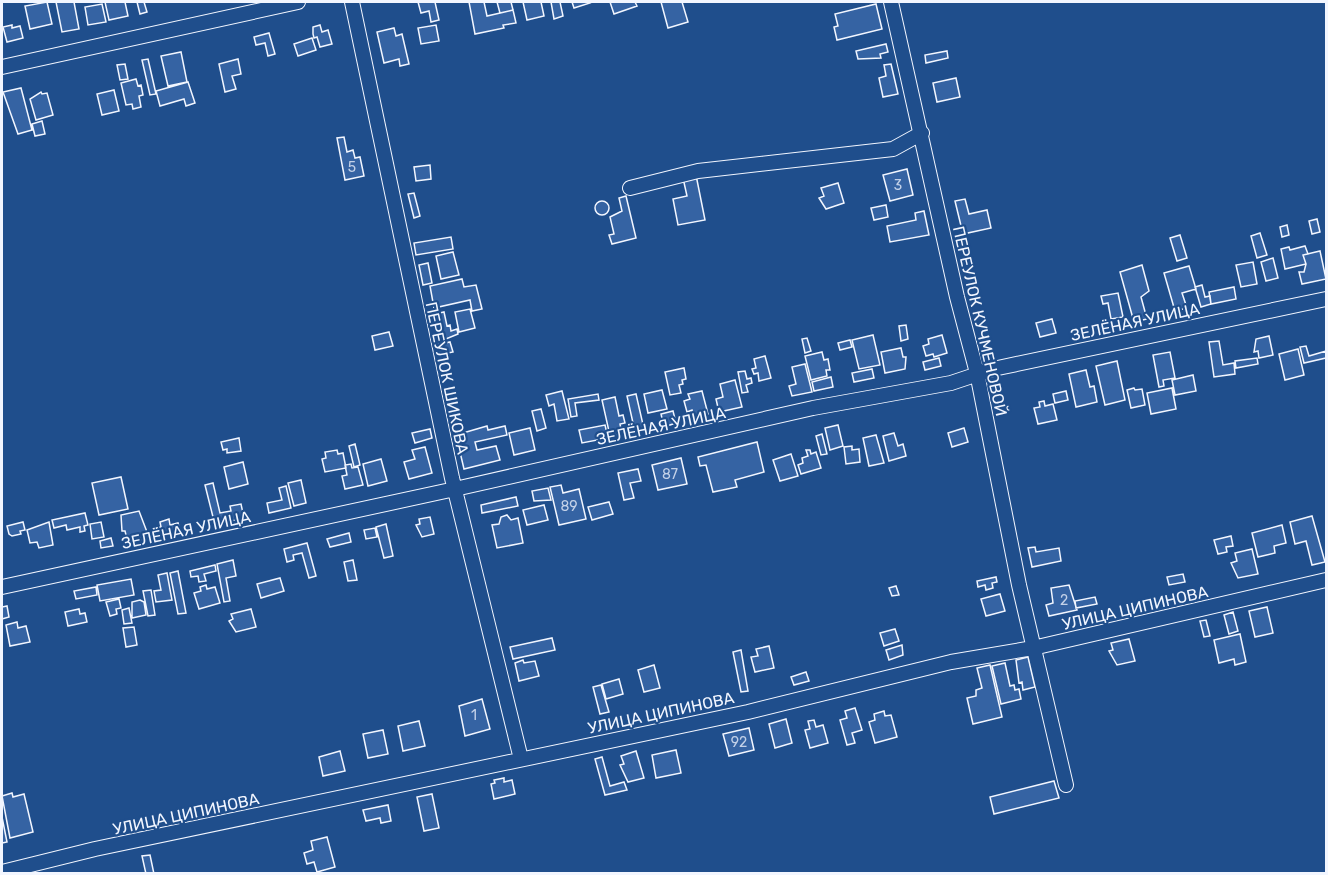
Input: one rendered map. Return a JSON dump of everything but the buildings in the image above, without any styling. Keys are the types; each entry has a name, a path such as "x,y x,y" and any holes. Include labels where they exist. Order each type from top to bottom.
{"street":[{"path":"2,67 298,2"},
{"name":"ПЕРЕУЛОК ШИКОВА","path":"352,2 455,489 521,759"},
{"name":"ПЕРЕУЛОК КУЧМЕНОВОЙ","path":"891,2 957,297 977,373 1034,648 1052,717 1066,785"},
{"path":"630,188 698,171 893,149 922,133"},
{"name":"ЗЕЛЁНАЯ УЛИЦА","path":"2,587 455,489 813,408 951,383 977,373 1326,299"},
{"name":"УЛИЦА ЦИПИНОВА","path":"2,872 95,849 748,712 951,662 1034,648 1326,580"}]}
